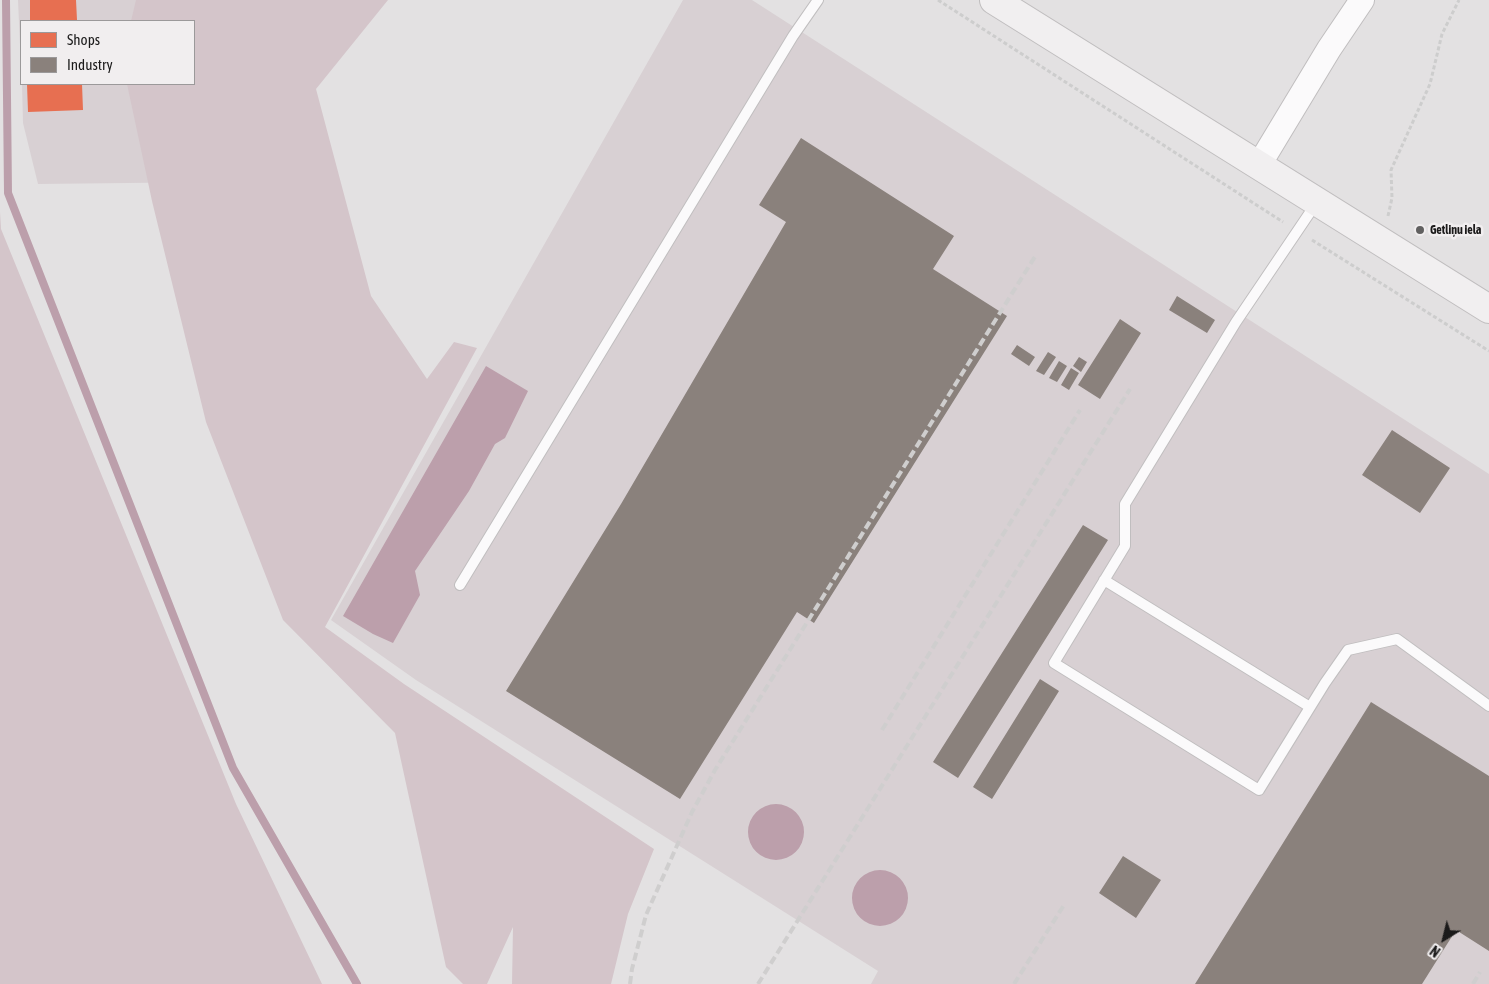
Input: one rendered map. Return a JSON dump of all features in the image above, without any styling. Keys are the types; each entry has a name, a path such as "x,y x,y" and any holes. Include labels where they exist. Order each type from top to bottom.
{"main road":[{"path":"994,0 1489,309"}],"street":[{"path":"1259,165 1329,49 1362,0"}],"lane":[{"path":"460,585 788,44 818,0"},
{"path":"1317,201 1236,322 1125,504 1125,546 1054,663 1259,790 1325,683 1348,650 1397,639 1489,706"},
{"path":"1104,580 1310,707"}],"path":[{"path":"938,0 1296,231 1489,351"},
{"path":"1387,217 1392,198 1390,170 1430,84 1442,34 1459,0"}],"shaded area":[{"path":"18,0 302,0 306,181 38,184 23,123 22,85 195,85 195,20 20,20 20,45"},
{"path":"136,0 388,0 316,89 371,296 427,379 454,342 477,348 325,627 404,684 654,849 628,914 611,984 512,984 513,927 487,984 463,984 446,967 395,733 283,620 206,422 152,201 127,85 195,85 195,20 131,20"},
{"path":"683,0 752,0 1489,474 1489,984 871,984 878,971 416,680 331,620"},
{"path":"0,212 1,229 236,804 322,984 0,984"},
{"path":"486,366 528,391 505,438 495,444 469,491 415,571 420,595 393,643 373,634 343,616"},
{"path":"771,804 781,804 796,812 802,821 804,832 802,843 796,852 781,860 771,860 760,855 753,848 748,837 748,827 753,816 760,809"},
{"path":"880,870 891,872 900,878 906,887 908,898 906,909 900,918 891,924 880,926 869,924 860,918 854,909 852,898 854,887 860,878 869,872"}],"building: Shops":[{"path":"30,0 76,0 77,20 30,20"},
{"path":"27,85 82,85 83,110 28,112"}],"building: Industry":[{"path":"801,138 954,236 933,269 1007,316 814,623 797,612 680,799 506,691 621,504 786,222 759,205"},
{"path":"1177,296 1215,320 1207,333 1169,310"},
{"path":"1120,319 1141,333 1100,399 1078,385"},
{"path":"1017,345 1035,357 1029,366 1011,354"},
{"path":"1048,352 1056,357 1044,375 1036,371"},
{"path":"1079,357 1087,362 1081,372 1073,366"},
{"path":"1059,361 1067,366 1057,382 1049,378"},
{"path":"1071,368 1079,373 1069,390 1061,385"},
{"path":"1392,430 1450,468 1420,513 1362,475"},
{"path":"1083,525 1108,540 958,778 933,762"},
{"path":"1040,679 1059,691 992,799 973,787"},
{"path":"1371,702 1489,776 1489,951 1456,930 1422,984 1195,984"},
{"path":"1123,856 1161,880 1136,918 1099,893"}],"waterway":[{"path":"6,0 8,193 233,768 357,984"}],"railway":[{"path":"630,984 646,915 692,812 715,770 1036,255"},
{"path":"758,984 1130,389"},
{"path":"882,730 1080,410"},
{"path":"1014,984 1064,905"},
{"path":"1473,984 1480,972"}],"place":[{"name":"Getliņu iela","path":"1420,230"}]}
